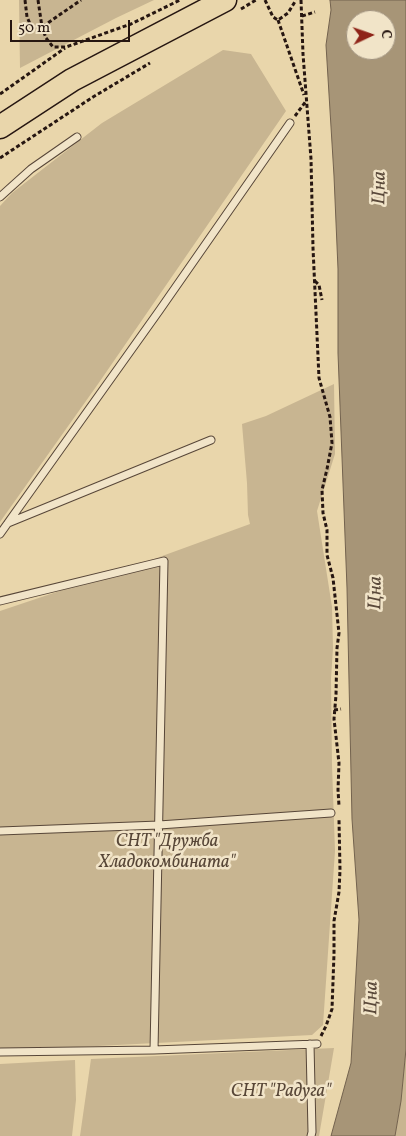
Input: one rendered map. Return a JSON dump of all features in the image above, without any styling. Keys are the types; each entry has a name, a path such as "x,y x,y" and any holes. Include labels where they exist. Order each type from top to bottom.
{"main road":[{"path":"0,127 72,80 232,5"}],"lane":[{"path":"0,534 290,123"},
{"path":"0,197 31,169 77,137"},
{"path":"8,523 211,440"},
{"path":"0,601 164,561 154,1050"},
{"path":"0,831 159,825 331,813"},
{"path":"0,1052 154,1050 314,1044 311,1136"}],"path":[{"path":"25,0 27,17 31,26 42,27 81,0"},
{"path":"38,0 42,27 46,38 53,47 66,47"},
{"path":"0,94 66,47 131,24 181,0"},
{"path":"232,5 256,0"},
{"path":"265,0 273,17 278,20 306,101"},
{"path":"278,20 288,13 296,0"},
{"path":"301,0 311,159 319,378 330,417 332,444 322,490 323,513 327,530 326,555 333,578 339,633 334,719 340,761 338,790 340,870 339,892 334,922 332,1009 326,1026 314,1044"},
{"path":"302,16 315,12"},
{"path":"0,158 93,96 153,61"},
{"path":"290,123 306,101"},
{"path":"315,281 318,284 322,300"},
{"path":"334,710 340,709"}],"green space":[{"path":"19,0 154,0 20,68"},
{"path":"223,50 251,54 286,111 98,384 0,522 0,206 12,193 102,123"},
{"name":"СНТ \"Дружба Хладокомбината\"","path":"334,384 335,454 317,511 332,607 333,648 331,679 335,851 323,1025 312,1035 0,1051 0,611 143,563 250,524 242,424 266,416"},
{"name":"СНТ \"Радуга\"","path":"334,1048 319,1136 80,1136 91,1059"},
{"path":"406,1049 406,1136 395,1136 401,1101"},
{"path":"75,1060 76,1100 72,1136 0,1136 0,1064"}],"water":[{"name":"Цна","path":"330,0 406,0 406,1049 401,1101 395,1136 331,1136 351,1063 359,920 352,819 347,588 338,353 338,269 326,45 331,10"}]}
